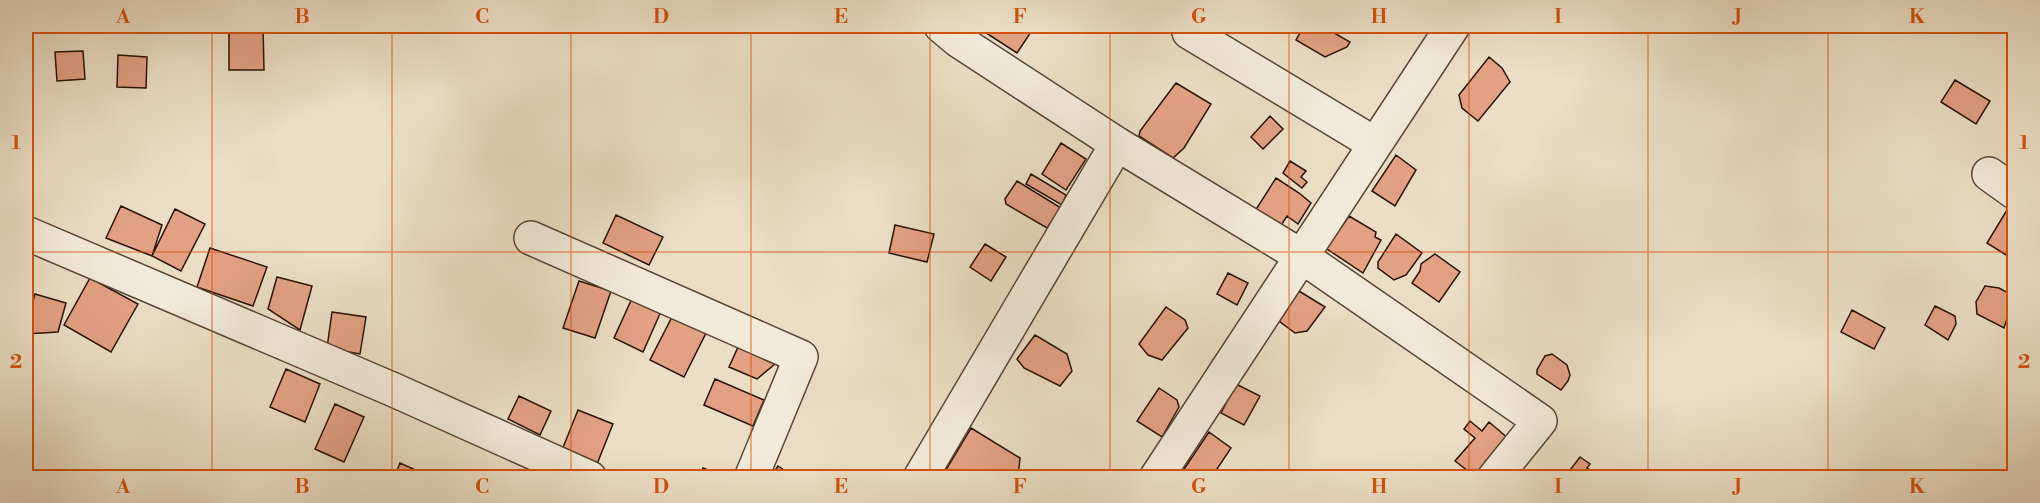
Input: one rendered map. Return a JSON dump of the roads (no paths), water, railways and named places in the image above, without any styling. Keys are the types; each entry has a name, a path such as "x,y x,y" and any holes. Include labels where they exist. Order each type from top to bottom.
{"street":[{"path":"941,26 959,41 1117,144 1301,256 1540,421 1494,477"},
{"path":"1193,26 1189,32 1375,144"},
{"path":"1156,477 1452,26"},
{"path":"920,477 1117,144"},
{"path":"26,233 394,390 590,477"},
{"path":"531,238 801,357 751,477"}]}
